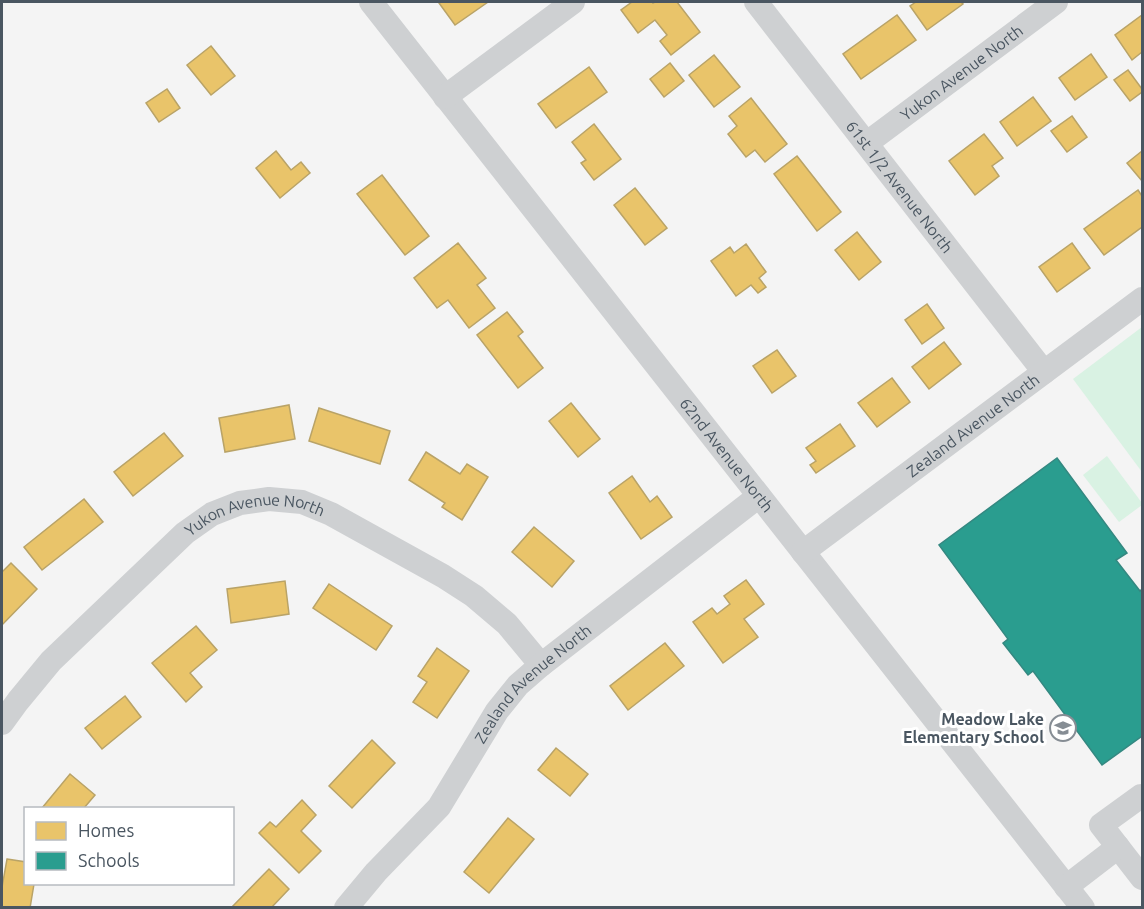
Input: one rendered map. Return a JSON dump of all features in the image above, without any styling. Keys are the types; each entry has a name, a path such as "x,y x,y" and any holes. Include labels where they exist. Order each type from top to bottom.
{"street":[{"name":"62nd Avenue North","path":"371,2 1083,908"},
{"path":"445,97 573,2"},
{"name":"61st 1/2 Avenue North","path":"756,2 1044,372"},
{"name":"Yukon Avenue North","path":"867,143 1056,2"},
{"name":"Zealand Avenue North","path":"803,552 1143,299"},
{"name":"Zealand Avenue North","path":"346,908 376,872 440,807 497,711 518,685 759,496"},
{"name":"Yukon Avenue North","path":"2,723 51,661 185,533 212,514 240,502 269,499 302,502 331,514 443,576 474,596 507,624 541,665"},
{"path":"1143,799 1140,796 1101,825 1143,878"},
{"path":"1066,886 1118,847"}],"green space":[{"path":"1142,327 1142,472 1073,379"},
{"path":"1107,456 1142,503 1119,522 1083,475"}],"building: Homes":[{"path":"488,2 455,25 439,3"},
{"path":"632,2 677,2 700,32 671,55 660,41 667,35 655,20 638,33 621,10"},
{"path":"916,2 961,2 963,4 927,30 910,6"},
{"path":"897,15 916,40 861,79 843,54"},
{"path":"1142,15 1142,52 1132,60 1115,35"},
{"path":"211,46 235,76 211,95 187,65"},
{"path":"1091,54 1107,77 1075,100 1059,78"},
{"path":"714,55 740,87 714,107 689,75"},
{"path":"670,63 684,81 664,97 650,79"},
{"path":"589,67 607,92 556,128 538,104"},
{"path":"1128,70 1142,89 1142,92 1130,101 1114,80"},
{"path":"167,89 180,108 159,122 146,103"},
{"path":"1033,97 1051,121 1017,146 1000,122"},
{"path":"751,98 787,144 765,162 755,150 746,157 728,134 737,126 729,116"},
{"path":"1072,116 1087,137 1067,152 1051,131"},
{"path":"594,124 621,159 594,180 581,163 586,160 572,142"},
{"path":"984,134 1003,158 992,166 999,176 975,195 949,161"},
{"path":"276,151 291,170 301,162 310,173 280,198 256,168"},
{"path":"1142,151 1142,181 1127,163"},
{"path":"797,156 841,212 817,231 774,174"},
{"path":"382,175 429,236 405,255 357,194"},
{"path":"635,188 667,228 645,245 614,205"},
{"path":"1138,190 1142,196 1142,227 1104,255 1084,229"},
{"path":"857,232 881,262 859,280 835,250"},
{"path":"458,243 486,278 477,285 495,308 469,328 448,300 437,308 414,278"},
{"path":"1072,243 1090,268 1057,292 1039,267"},
{"path":"746,244 766,272 759,278 766,287 758,293 751,285 736,296 711,261 730,247 734,253"},
{"path":"927,304 944,328 922,344 905,320"},
{"path":"507,312 523,332 518,336 543,368 518,388 477,335"},
{"path":"944,342 961,364 929,389 912,367"},
{"path":"777,350 796,376 772,393 753,366"},
{"path":"892,378 910,402 877,427 858,403"},
{"path":"571,403 600,439 578,457 549,421"},
{"path":"289,405 295,439 225,452 219,418"},
{"path":"319,408 390,431 380,464 309,441"},
{"path":"840,424 855,446 816,473 810,465 816,461 806,448"},
{"path":"164,433 183,456 133,496 114,472"},
{"path":"426,452 460,474 467,464 488,477 462,520 442,507 445,503 409,480"},
{"path":"632,476 650,502 657,496 672,517 641,539 609,493"},
{"path":"84,499 103,522 42,570 24,547"},
{"path":"534,527 574,561 552,587 512,552"},
{"path":"11,563 37,589 2,625 2,572"},
{"path":"746,580 764,604 744,619 758,637 723,663 693,622 712,608 717,614 730,604 724,596"},
{"path":"285,581 289,614 231,623 227,589"},
{"path":"329,584 392,626 376,650 313,608"},
{"path":"196,626 217,650 190,673 202,687 186,702 152,663"},
{"path":"665,643 684,666 628,710 610,686"},
{"path":"437,648 469,671 437,718 413,702 427,682 418,676"},
{"path":"125,696 141,717 102,749 85,728"},
{"path":"372,740 395,763 352,808 329,786"},
{"path":"556,748 588,774 570,796 538,770"},
{"path":"70,774 95,795 85,807 43,807"},
{"path":"302,800 316,815 301,831 321,851 299,873 259,833 270,822 276,827"},
{"path":"508,818 534,839 489,893 464,872"},
{"path":"7,859 24,862 24,885 34,885 30,908 2,908 2,887"},
{"path":"269,869 289,889 271,908 231,908"}],"building: Schools":[{"name":"Meadow Lake Elementary School","path":"1057,458 1127,553 1116,560 1140,591 1142,589 1142,736 1102,765 1033,671 1028,675 1003,643 1008,639 939,545"}],"place":[{"name":"Meadow Lake Elementary School","path":"1063,728"}]}
